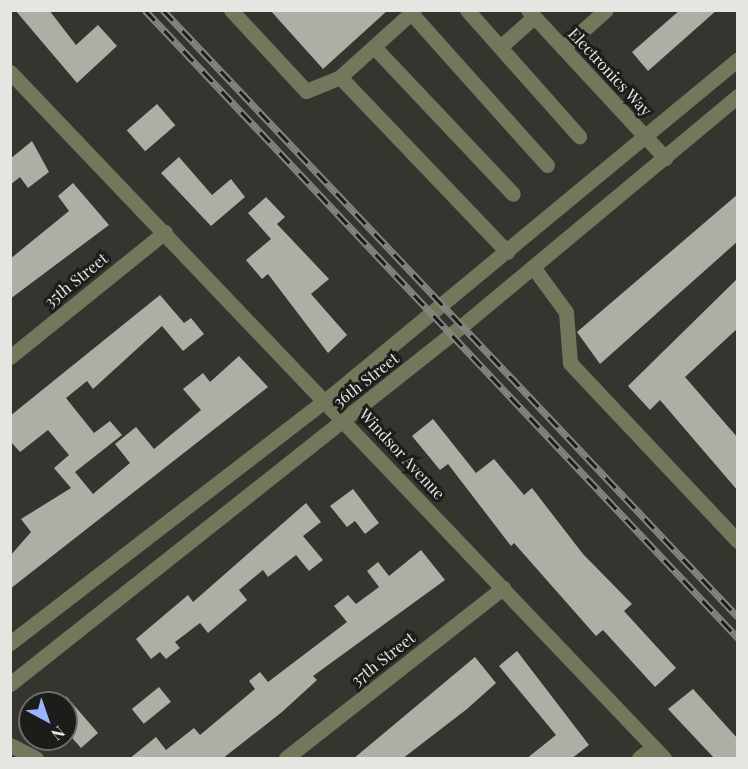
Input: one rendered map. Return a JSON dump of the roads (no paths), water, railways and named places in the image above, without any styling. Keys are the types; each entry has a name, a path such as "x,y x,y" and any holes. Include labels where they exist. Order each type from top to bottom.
{"street":[{"path":"231,10 306,91 340,77 412,12 547,165"},
{"path":"466,10 579,136"},
{"path":"563,48 606,10"},
{"path":"500,47 531,14"},
{"name":"Electronics Way","path":"531,14 665,158"},
{"path":"374,47 513,194"},
{"name":"36th Street","path":"10,644 326,400 648,138 738,59"},
{"name":"Windsor Avenue","path":"10,72 16,89 165,232 664,759"},
{"path":"340,77 507,252"},
{"name":"36th Street","path":"10,684 345,420 738,96"},
{"name":"35th Street","path":"10,357 165,232"},
{"path":"533,267 566,312 570,363 738,541"},
{"name":"37th Street","path":"286,759 503,588"},
{"path":"10,746 36,759"},
{"path":"639,759 653,747"}],"railway":[{"path":"145,10 738,638"},
{"path":"163,10 738,617"}]}
